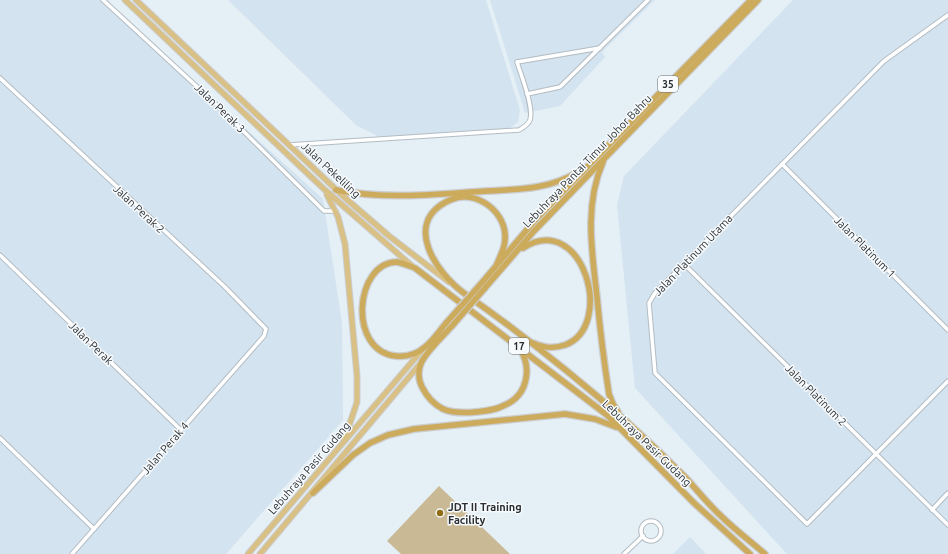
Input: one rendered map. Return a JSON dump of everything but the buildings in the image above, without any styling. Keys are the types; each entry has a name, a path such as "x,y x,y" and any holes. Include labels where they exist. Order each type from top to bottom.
{"highway":[{"name":"Lebuhraya Pantai Timur Johor Bahru","path":"482,287 497,264 537,218 751,0"},
{"name":"Lebuhraya Pantai Timur Johor Bahru","path":"482,287 514,255 534,231 604,158 758,0"},
{"path":"604,158 598,172 592,196 590,215 592,247 609,394 612,404 627,422"},
{"path":"336,190 372,196 413,196 536,188 557,182 586,168"},
{"path":"453,285 432,259 426,244 427,225 432,215 439,207 450,200 467,197 478,199 489,205 497,213 503,224 505,242 497,264"},
{"path":"514,255 529,244 554,241 568,248 579,259 589,288 590,312 587,323 575,339 559,347 549,348 526,339"},
{"path":"415,268 395,262 384,266 374,274 364,296 362,313 364,329 372,344 388,354 407,356 425,347"},
{"name":"Lebuhraya Pasir Gudang","path":"415,268 518,345 607,415 694,503 750,554"},
{"name":"Jalan Pekeliling","path":"453,285 526,339"},
{"name":"Lebuhraya Pasir Gudang","path":"425,347 449,324 482,287"},
{"name":"Lebuhraya Pasir Gudang","path":"422,361 449,324"},
{"name":"Lebuhraya Pasir Gudang","path":"526,339 627,422 686,478 720,515 765,554"},
{"path":"422,361 418,376 420,382 428,398 438,406 444,410 462,412 490,410 506,405 514,399 525,383 526,361 518,345"},
{"path":"313,493 353,455 370,443 388,435 414,429 565,414 595,419 620,428"}],"main road":[{"name":"Jalan Pekeliling","path":"125,0 325,190 415,268"},
{"name":"Jalan Pekeliling","path":"136,0 336,190 389,236 453,285"},
{"path":"325,190 336,211 345,244 357,376 356,407 342,445"},
{"name":"Lebuhraya Pasir Gudang","path":"248,554 425,347"},
{"name":"Lebuhraya Pasir Gudang","path":"260,554 313,493 422,361"}],"street":[{"name":"Jalan Perak 3","path":"103,0 218,106 324,211 336,211"},
{"path":"527,94 560,88 648,0"},
{"name":"Jalan Platinum Utama","path":"876,455 807,524 655,373 649,301 884,61 948,15"},
{"path":"288,145 519,130 526,125 531,115 527,94 517,62 600,48"},
{"name":"Jalan Perak 2","path":"0,78 264,324 267,331 260,342"},
{"name":"Jalan Platinum 1","path":"782,164 948,330"},
{"name":"Jalan Perak","path":"0,255 181,430"},
{"name":"Jalan Platinum 2","path":"684,264 948,525"},
{"name":"Jalan Perak 4","path":"72,554 260,342"},
{"path":"876,455 948,381"},
{"path":"0,438 94,529"},
{"path":"932,510 948,493"},
{"path":"650,520 662,528 662,535 656,541 649,541 642,536 640,532 641,527 650,520"},
{"path":"624,554 642,536"}],"shaded area":[{"path":"0,0 104,0 323,199 342,323 343,420 226,554 0,554"},
{"path":"228,0 486,0 520,110 518,122 510,128 380,137 357,126"},
{"path":"490,0 655,0 602,52 605,57 560,106 525,113"},
{"path":"793,0 948,0 948,554 787,554 635,388 617,205 624,176"},
{"name":"JDT II Training Facility","path":"439,486 510,554 401,554 387,541"},
{"path":"690,537 706,554 673,554"}],"place":[{"name":"JDT II Training Facility","path":"440,513"}]}
